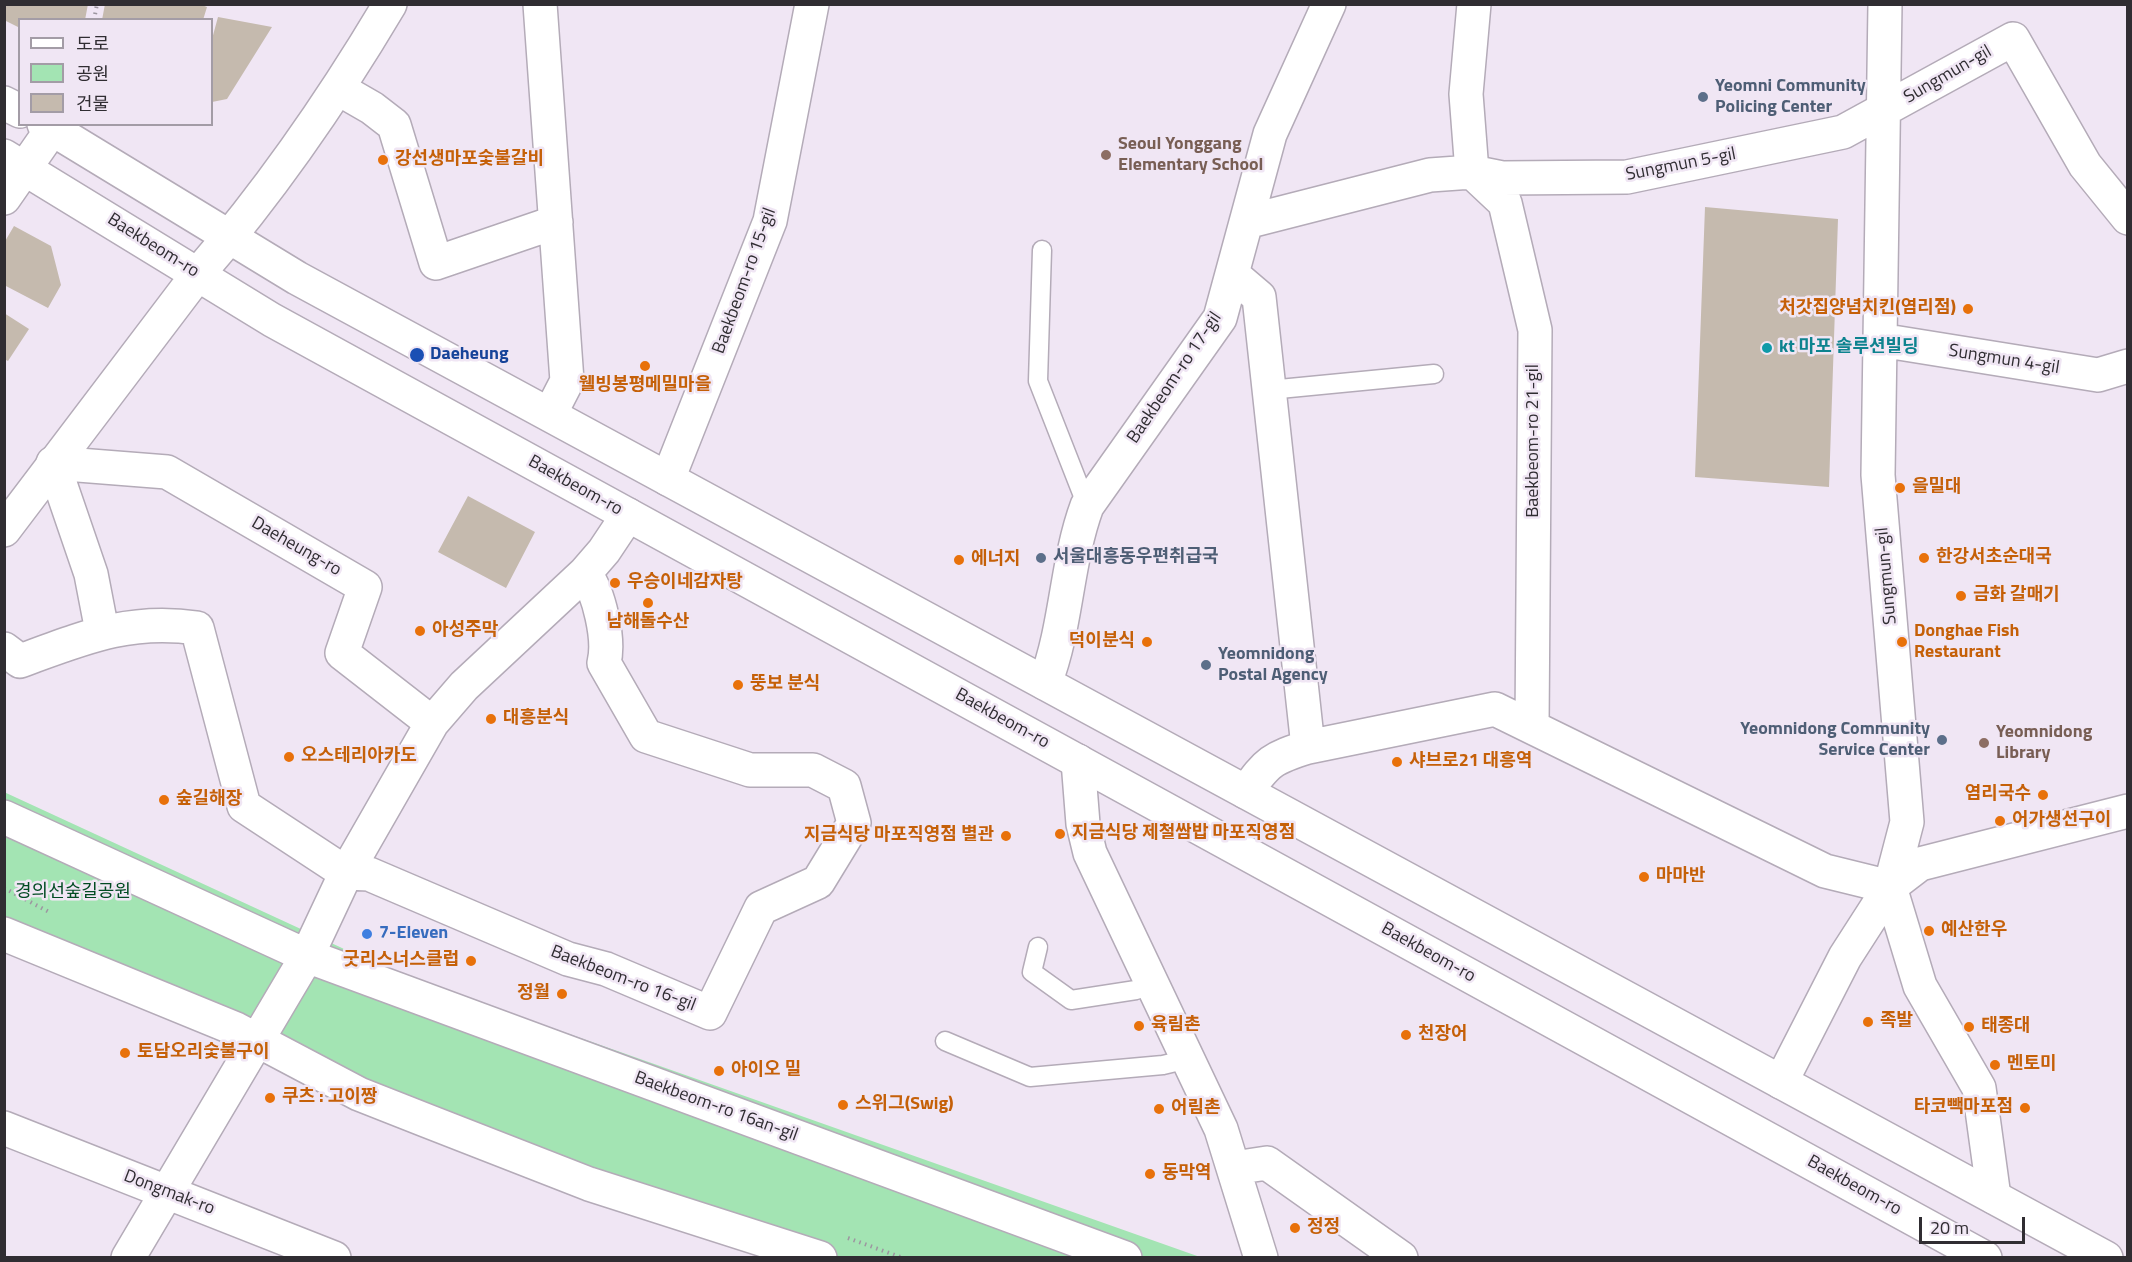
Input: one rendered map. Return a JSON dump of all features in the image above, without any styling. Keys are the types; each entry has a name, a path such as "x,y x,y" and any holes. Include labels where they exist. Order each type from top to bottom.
{"street":[{"path":"4,530 198,274 230,238 300,146 339,89 390,4"},
{"path":"540,4 567,381 550,414"},
{"name":"Baekbeom-ro 15-gil","path":"668,479 771,221 812,4"},
{"name":"Baekbeom-ro 17-gil","path":"1045,682 1055,658 1075,538 1087,506 1220,318 1270,134 1329,4"},
{"path":"1472,172 1466,94 1474,4"},
{"name":"Sungmun-gil","path":"1781,1082 1845,957 1890,887 1907,822 1878,475 1885,4"},
{"name":"Sungmun-gil","path":"1884,112 2013,39 2085,165 2127,218"},
{"path":"339,89 372,108 393,125 436,262 556,222"},
{"path":"4,103 18,110"},
{"name":"Sungmun 5-gil","path":"1246,222 1430,175 1472,172 1502,178 1627,177 1843,132 1884,112"},
{"path":"4,198 15,162 48,127 230,238 367,315 2106,1257"},
{"name":"Baekbeom-ro","path":"15,162 272,320 340,358 1986,1257"},
{"name":"Baekbeom-ro 21-gil","path":"1472,172 1505,203 1535,330 1532,727"},
{"path":"1232,274 1259,297 1308,747"},
{"path":"340,358 367,315"},
{"name":"Sungmun 4-gil","path":"1880,340 2098,375 2127,366"},
{"path":"53,463 91,574 102,631"},
{"name":"Daeheung-ro","path":"53,463 167,472 365,587 342,653 432,723"},
{"path":"128,1257 307,956 346,873 432,723 464,686 585,573 604,551 628,515"},
{"name":"Baekbeom-ro 16-gil","path":"346,873 369,874 568,959 606,969 710,1013 761,908 818,882 854,823 844,786 813,770 750,770 646,736 604,663 608,648 593,584 585,573"},
{"path":"4,649 20,661 102,631 165,624 197,628 244,806 346,873"},
{"path":"1246,792 1265,765 1283,754 1495,709 1825,871 1890,887"},
{"path":"1078,761 1083,824 1090,853 1221,1129 1261,1257"},
{"path":"1890,887 1920,864 2127,810"},
{"path":"4,817 307,956"},
{"path":"1890,887 1920,986 1979,1088 1994,1197"},
{"path":"4,934 257,1040 359,1094 578,1180 820,1257"},
{"name":"Baekbeom-ro 16an-gil","path":"307,956 1125,1257"},
{"name":"Dongmak-ro","path":"4,1128 334,1257"},
{"path":"1234,1168 1267,1162 1401,1257"}],"lane":[{"path":"1042,250 1038,381 1087,506"},
{"path":"1269,390 1434,374"},
{"path":"1038,947 1032,972 1071,1000 1136,990 1152,984"},
{"path":"945,1041 1030,1077 1163,1065 1188,1059"}],"path":[{"path":"4,888 57,916"},
{"path":"847,1237 903,1257"}],"green space":[{"name":"경의선숲길공원","path":"4,792 394,972 1200,1257 832,1257 368,1088 5,931"}],"building":[{"path":"4,4 88,4 85,18 18,18 18,27 4,20"},
{"path":"105,4 199,4 207,7 204,18 102,18"},
{"path":"218,17 272,27 227,99 213,102 213,35"},
{"name":"kt 마포 솔루션빌딩","path":"1705,207 1838,219 1829,487 1695,477"},
{"path":"14,226 51,246 61,285 48,308 4,285 4,243"},
{"path":"4,313 29,329 8,361 4,359"},
{"path":"468,496 535,532 506,588 438,552"}],"place":[{"name":"Yeomni Community Policing Center","path":"1703,97"},
{"name":"Seoul Yonggang Elementary School","path":"1106,155"},
{"name":"강선생마포숯불갈비","path":"383,160"},
{"name":"처갓집양념치킨(염리점)","path":"1968,309"},
{"name":"kt 마포 솔루션빌딩","path":"1767,348"},
{"name":"Daeheung","path":"417,355"},
{"name":"웰빙봉평메밀마을","path":"645,366"},
{"name":"을밀대","path":"1900,488"},
{"name":"서울대흥동우편취급국","path":"1041,558"},
{"name":"한강서초순대국","path":"1924,558"},
{"name":"에너지","path":"959,560"},
{"name":"우승이네감자탕","path":"615,583"},
{"name":"금화 갈매기","path":"1961,596"},
{"name":"남해돌수산","path":"648,603"},
{"name":"아성주막","path":"420,631"},
{"name":"덕이분식","path":"1147,642"},
{"name":"Donghae Fish Restaurant","path":"1902,642"},
{"name":"Yeomnidong Postal Agency","path":"1206,665"},
{"name":"뚱보 분식","path":"738,685"},
{"name":"대흥분식","path":"491,719"},
{"name":"Yeomnidong Community Service Center","path":"1942,740"},
{"name":"Yeomnidong Library","path":"1984,743"},
{"name":"오스테리아카도","path":"289,757"},
{"name":"샤브로21 대흥역","path":"1397,762"},
{"name":"염리국수","path":"2043,795"},
{"name":"숲길해장","path":"164,800"},
{"name":"어가생선구이","path":"2000,821"},
{"name":"지금식당 제철쌈밥 마포직영점","path":"1060,834"},
{"name":"지금식당 마포직영점 별관","path":"1006,836"},
{"name":"마마반","path":"1644,877"},
{"name":"예산한우","path":"1929,931"},
{"name":"7-Eleven","path":"367,934"},
{"name":"굿리스너스클럽","path":"471,961"},
{"name":"정월","path":"562,994"},
{"name":"족발","path":"1868,1022"},
{"name":"육림촌","path":"1139,1026"},
{"name":"태종대","path":"1969,1027"},
{"name":"천장어","path":"1406,1035"},
{"name":"토담오리숯불구이","path":"125,1053"},
{"name":"멘토미","path":"1995,1065"},
{"name":"아이오 밀","path":"719,1071"},
{"name":"쿠츠 : 고이짱","path":"270,1098"},
{"name":"스위그(Swig)","path":"843,1105"},
{"name":"타코빽마포점","path":"2025,1108"},
{"name":"어림촌","path":"1159,1109"},
{"name":"동막역","path":"1150,1174"},
{"name":"정정","path":"1295,1228"}]}
